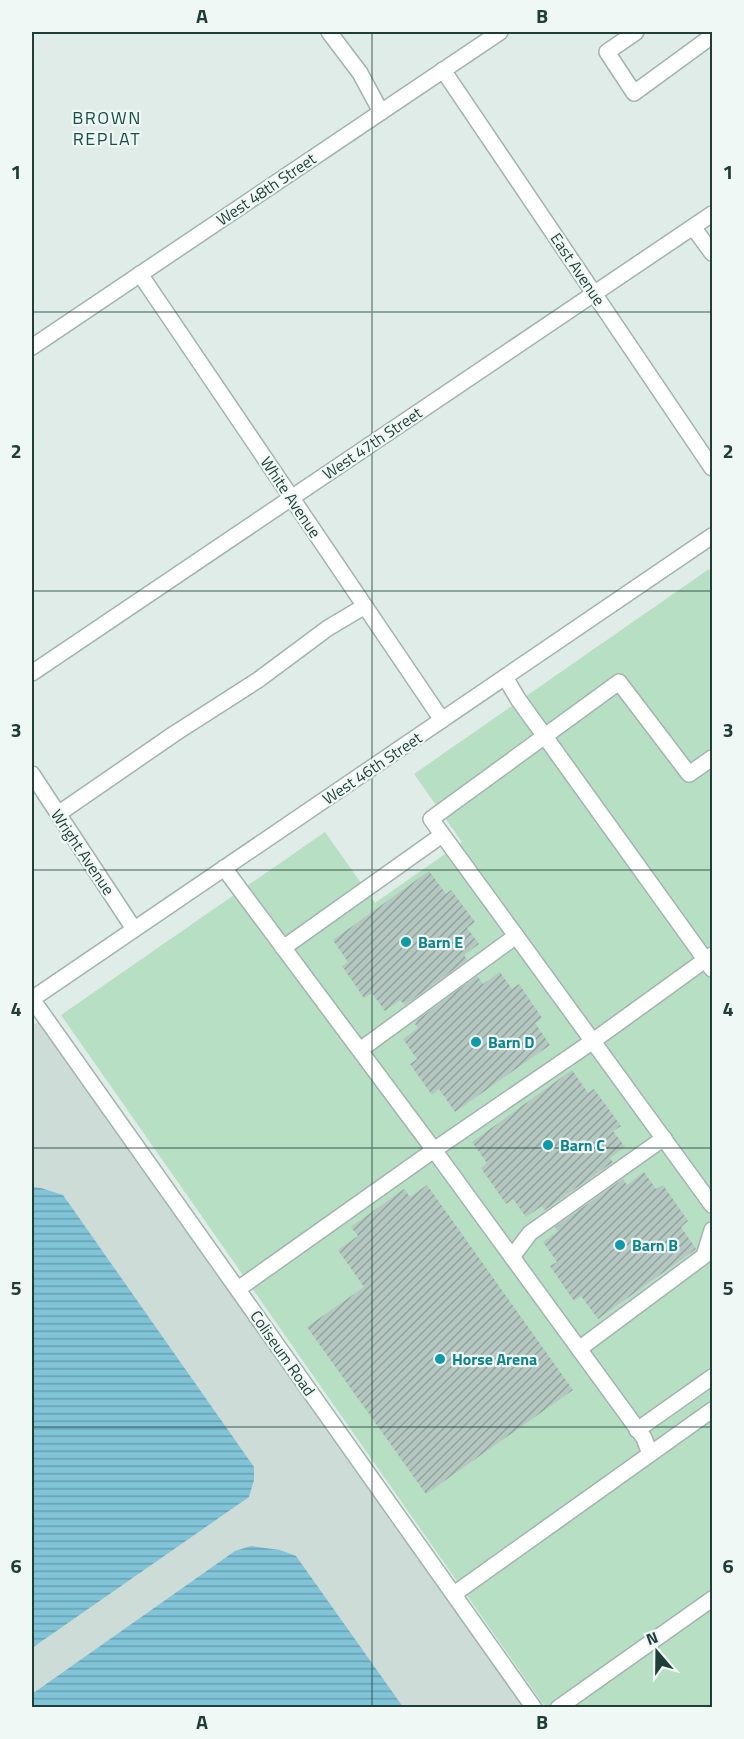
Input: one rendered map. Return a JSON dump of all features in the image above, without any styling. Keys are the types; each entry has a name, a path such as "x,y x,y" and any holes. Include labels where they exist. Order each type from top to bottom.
{"street":[{"path":"329,32 360,73 381,112"},
{"name":"West 48th Street","path":"32,347 500,32"},
{"path":"636,32 607,52 633,93 712,36"},
{"name":"East Avenue","path":"443,70 712,468"},
{"name":"West 47th Street","path":"32,673 712,214"},
{"path":"693,227 712,253"},
{"name":"White Avenue","path":"140,274 442,720"},
{"name":"West 46th Street","path":"32,999 712,536"},
{"path":"57,814 258,680 327,628 365,606"},
{"path":"238,1289 434,1150 710,961 518,699 505,677"},
{"path":"712,758 689,774 620,682 430,819 712,1205"},
{"name":"Wright Avenue","path":"32,774 134,929"},
{"path":"283,948 442,835"},
{"path":"224,868 644,1438 650,1454"},
{"path":"360,1050 516,936"},
{"name":"Coliseum Road","path":"32,999 534,1707"},
{"path":"512,1257 530,1233 664,1138"},
{"path":"579,1349 708,1262 712,1230"},
{"path":"638,1430 712,1377"},
{"path":"454,1594 712,1410"},
{"path":"558,1707 712,1599"}],"shaded area":[{"path":"46,1016 535,1707 32,1708 32,1026"}],"green space":[{"path":"709,569 712,575 712,1707 545,1707 61,1015 325,832 375,903 462,842 414,774"}],"water":[{"path":"32,1187 63,1195 254,1467 254,1480 249,1497 32,1648"},
{"path":"251,1546 280,1550 296,1556 403,1707 32,1707 32,1694 235,1551"}],"building":[{"name":"Barn E","path":"429,871 446,894 451,890 475,922 467,928 479,944 464,955 467,960 405,1005 400,1000 385,1011 372,993 364,998 342,966 348,962 333,940"},
{"name":"Barn D","path":"500,972 512,989 519,984 542,1018 535,1023 550,1045 455,1112 439,1089 432,1095 410,1064 417,1059 403,1039 418,1028 416,1021 477,976 483,984"},
{"name":"Barn C","path":"572,1070 588,1093 594,1089 621,1126 613,1131 625,1147 610,1158 613,1162 545,1210 542,1206 526,1217 513,1199 506,1204 481,1168 487,1163 472,1142"},
{"name":"Barn B","path":"644,1172 656,1189 663,1185 688,1221 681,1227 696,1249 598,1319 581,1296 574,1301 550,1266 557,1262 543,1242 558,1231 555,1227 623,1179 627,1185"},
{"name":"Horse Arena","path":"427,1185 573,1390 426,1494 307,1327 364,1287 338,1250 358,1236 351,1227 404,1189 410,1197"}],"place":[{"name":"Barn E","path":"406,942"},
{"name":"Barn D","path":"476,1042"},
{"name":"Barn C","path":"548,1145"},
{"name":"Barn B","path":"620,1245"},
{"name":"Horse Arena","path":"440,1359"}],"district":[{"name":"BROWN REPLAT","path":"107,127"}]}
